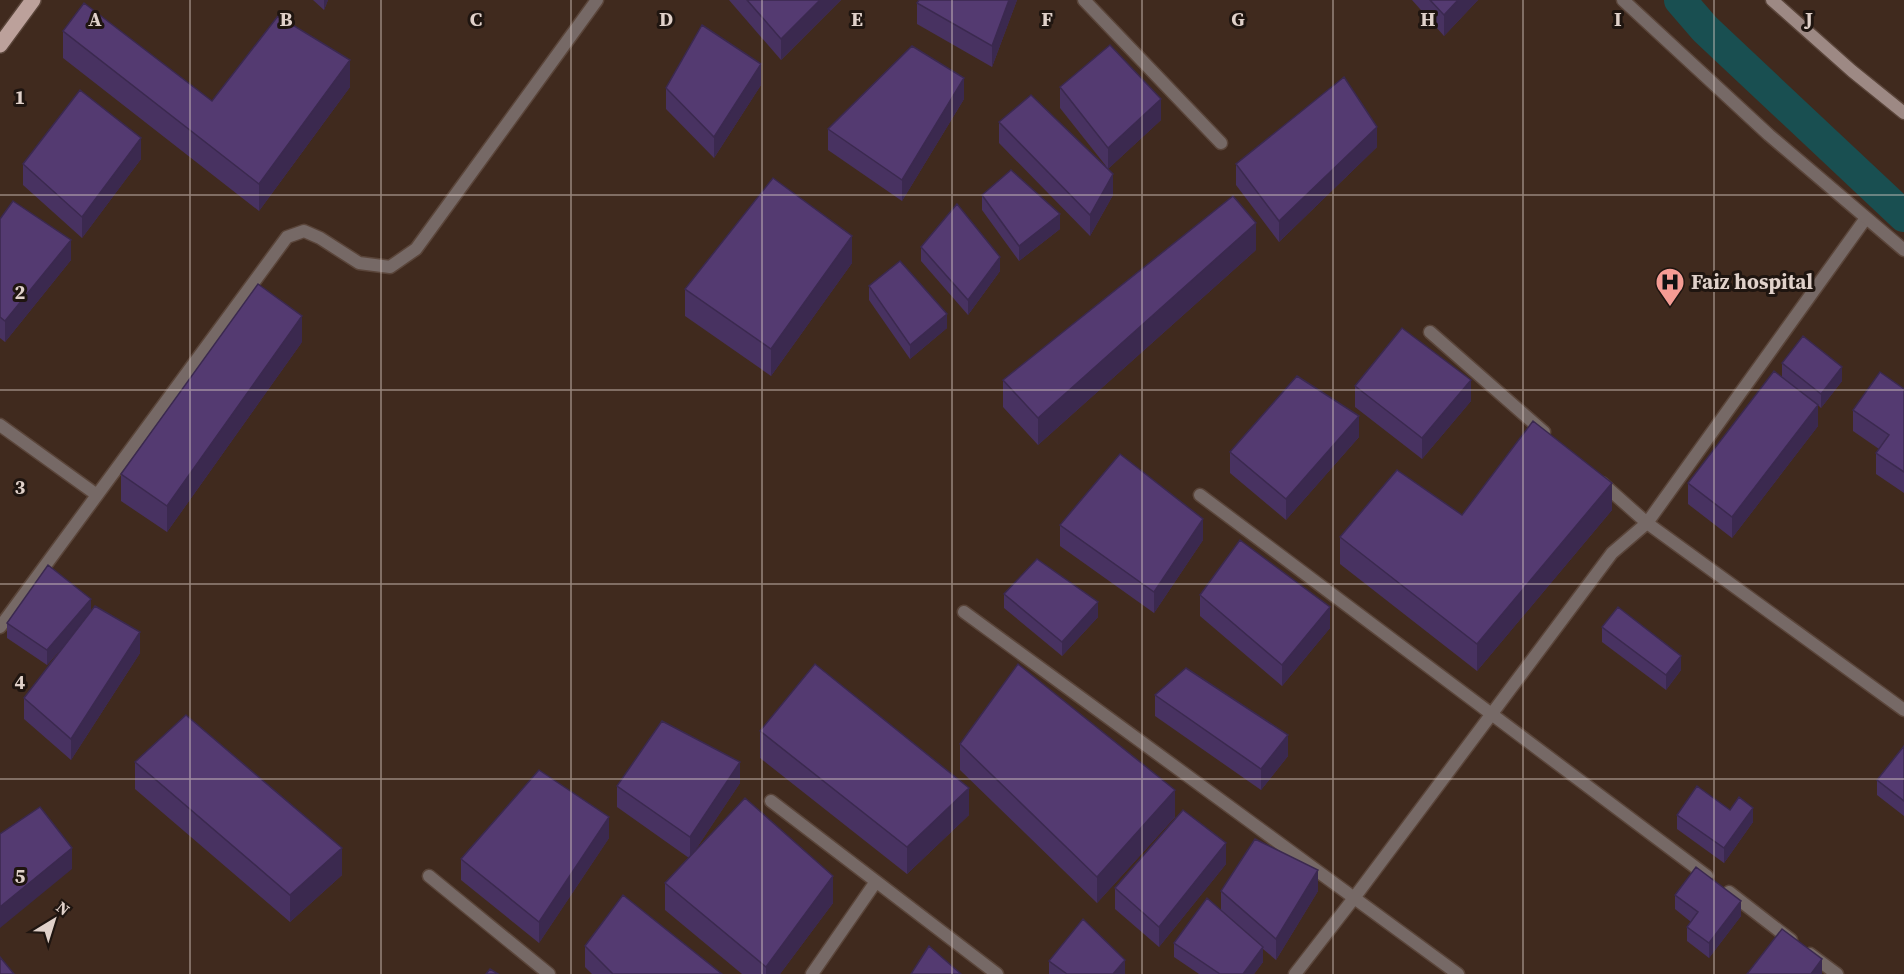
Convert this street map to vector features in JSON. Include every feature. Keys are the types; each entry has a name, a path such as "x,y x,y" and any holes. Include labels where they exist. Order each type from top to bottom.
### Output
{"main road":[{"path":"0,45 33,0"},
{"path":"1773,0 1852,72 1904,112"}],"street":[{"path":"0,627 287,237 303,231 320,238 359,263 390,267 416,249 597,0"},
{"path":"1084,0 1221,143"},
{"path":"1623,0 1769,135 1904,250"},
{"path":"1295,974 1612,553 1647,523 1866,218"},
{"path":"1430,332 1551,439"},
{"path":"0,425 97,495"},
{"path":"1595,477 1647,523 1904,710"},
{"path":"1200,495 1837,974"},
{"path":"964,612 1458,974"},
{"path":"771,801 875,883 997,974"},
{"path":"429,876 549,974"},
{"path":"812,974 875,883"}],"building":[{"path":"747,0 820,0 781,39"},
{"path":"919,0 1009,0 992,46 917,3"},
{"path":"1430,0 1458,0 1444,15"},
{"path":"84,3 212,101 278,16 350,60 259,184 63,31"},
{"path":"702,25 761,64 714,137 666,88"},
{"path":"1110,45 1161,99 1108,148 1060,87"},
{"path":"912,46 964,78 902,180 828,129"},
{"path":"1344,77 1377,127 1279,221 1236,164"},
{"path":"80,90 141,138 82,217 23,164"},
{"path":"1031,95 1113,174 1090,215 999,122"},
{"path":"1011,170 1060,214 1019,246 982,195"},
{"path":"773,178 852,236 771,349 685,289"},
{"path":"1233,196 1256,223 1038,418 1003,380"},
{"path":"13,201 71,240 5,321 0,317 0,219"},
{"path":"957,204 1000,257 968,300 921,247"},
{"path":"900,261 947,314 910,345 869,286"},
{"path":"258,284 302,316 167,506 121,474"},
{"path":"1402,328 1471,380 1422,438 1355,386"},
{"path":"1803,336 1842,367 1821,394 1782,363"},
{"path":"1774,371 1818,405 1732,517 1688,483"},
{"path":"1880,372 1904,389 1904,472 1876,453 1889,435 1853,410"},
{"path":"1297,376 1359,416 1286,499 1230,452"},
{"path":"1533,421 1612,483 1477,644 1340,537 1397,470 1462,515"},
{"path":"1120,454 1203,519 1154,592 1060,525"},
{"path":"1240,540 1330,607 1282,665 1200,595"},
{"path":"1037,559 1098,602 1062,642 1004,594"},
{"path":"48,565 91,599 47,650 7,623"},
{"path":"95,606 140,632 71,739 24,698"},
{"path":"1618,607 1681,656 1666,675 1602,627"},
{"path":"815,664 969,788 907,847 760,731"},
{"path":"1018,664 1175,790 1097,877 960,744"},
{"path":"1186,668 1288,735 1261,769 1155,695"},
{"path":"186,715 342,848 290,895 135,762"},
{"path":"662,721 740,762 690,837 617,786"},
{"path":"1904,746 1904,801 1877,780"},
{"path":"539,770 609,817 539,922 461,859"},
{"path":"1697,786 1730,810 1739,797 1753,808 1724,848 1677,815"},
{"path":"745,798 833,876 766,967 665,883"},
{"path":"40,807 72,848 0,907 0,834"},
{"path":"1183,810 1226,843 1159,927 1115,888"},
{"path":"1255,839 1318,870 1276,939 1221,891"},
{"path":"1696,867 1741,901 1709,943 1687,927 1698,912 1675,895"},
{"path":"623,895 722,974 613,974 585,946"},
{"path":"1207,898 1263,947 1243,974 1220,974 1174,943"},
{"path":"1083,919 1125,960 1113,974 1067,974 1049,961"},
{"path":"1782,929 1822,959 1811,974 1747,974"},
{"path":"929,946 961,974 911,974"},
{"path":"0,957 14,974 0,974"},
{"path":"490,969 498,974 486,974"}],"waterway":[{"path":"1680,0 1705,29 1904,216"}],"place":[{"name":"Faiz hospital","path":"1670,308"}]}
